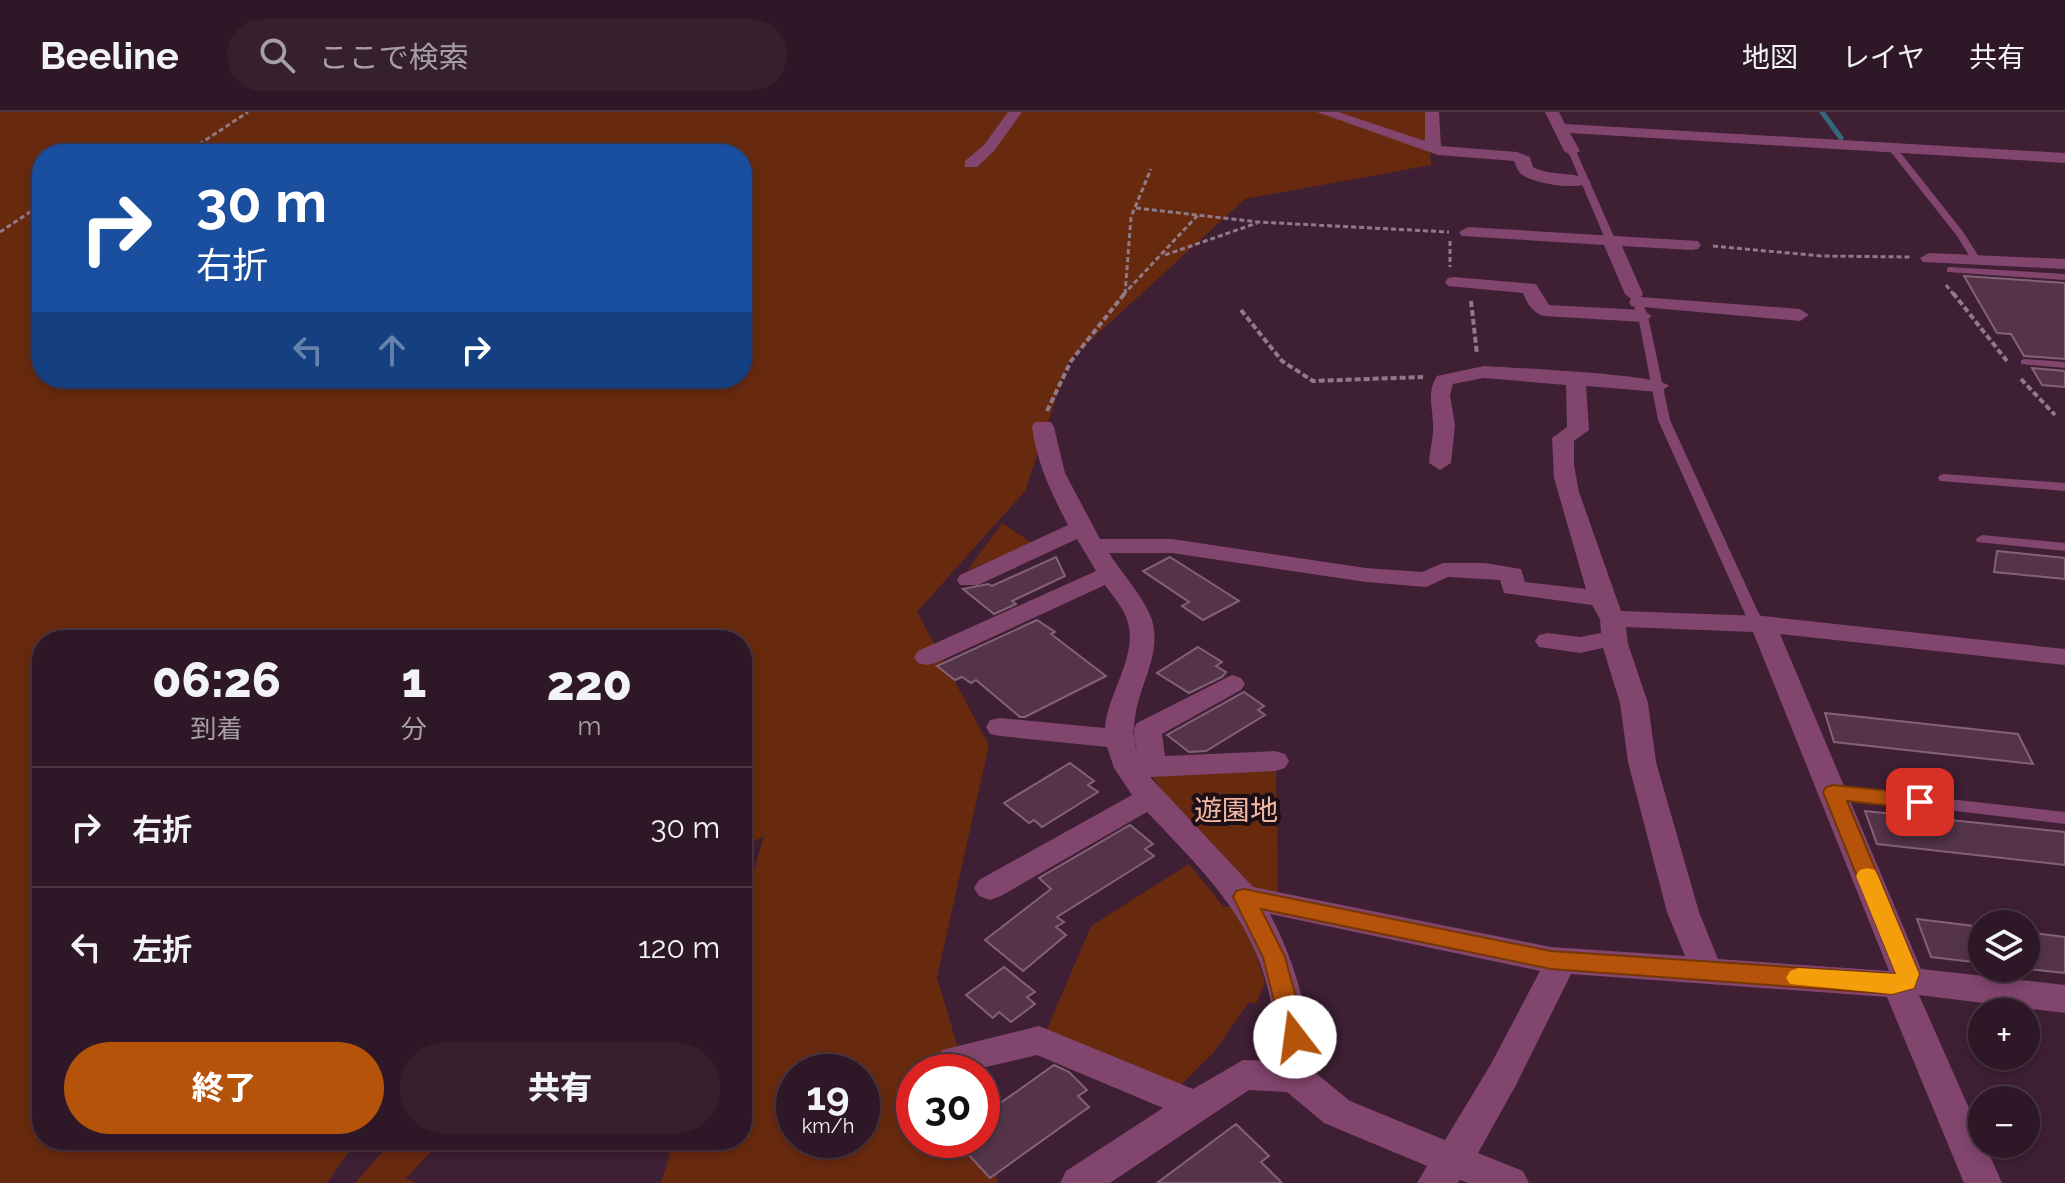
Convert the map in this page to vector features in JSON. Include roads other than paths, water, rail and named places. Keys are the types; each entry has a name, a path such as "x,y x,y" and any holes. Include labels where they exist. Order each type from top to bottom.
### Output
{"street":[{"path":"971,164 989,148 1015,112"},
{"path":"1324,112 1443,152 1517,157 1524,160 1525,169 1541,178 1583,182"},
{"path":"1340,112 1359,125"},
{"path":"1432,112 1433,148"},
{"path":"1552,112 1572,151"},
{"path":"1561,128 2065,158"},
{"path":"1468,232 1692,245"},
{"path":"1610,239 1638,304"},
{"path":"1929,258 2065,264"},
{"path":"1454,282 1530,288 1535,301 1544,310 1638,304 1751,315 1800,315"},
{"path":"1440,463 1444,425 1440,395 1444,380 1484,372 1576,380 1604,379 1659,386"},
{"path":"1576,380 1578,430 1563,438 1561,454 1571,503 1587,545 1634,703 1642,762 1683,912 1707,971"},
{"path":"1043,427 1047,457 1089,536 1139,617 1144,640 1120,704 1118,739 1144,778 1244,897 1274,957 1295,1037 1295,1077"},
{"path":"969,580 1089,536 1366,575 1426,580 1443,570 1485,570 1512,574 1513,588 1609,619 1763,624 2065,657"},
{"path":"927,657 1111,573"},
{"path":"1548,641 1580,645 1609,619"},
{"path":"1763,624 1907,974 1906,982 1900,989 1983,1183"},
{"path":"1144,778 1147,730 1232,684"},
{"path":"1000,727 1118,739"},
{"path":"990,888 1144,778 1275,761"},
{"path":"1244,897 1562,960 1892,984 1906,982 2065,999"},
{"path":"1445,1171 1524,1037 1562,960"},
{"path":"980,1054 1039,1040 1195,1106"},
{"path":"1079,1183 1243,1075 1295,1077 1337,1112 1445,1171 1510,1183"}],"lane":[{"path":"1893,149 1961,235 1976,260"},
{"path":"1572,151 1610,239"},
{"path":"1950,270 2065,277"},
{"path":"1638,304 1659,386 1664,420 1753,616 1763,624"},
{"path":"2025,362 2065,365"},
{"path":"1944,478 2065,487"},
{"path":"1982,539 2065,547"},
{"path":"1833,792 2065,818"}],"waterway":[{"path":"1822,112 1841,138"}],"park label":[{"name":"遊園地","path":"1236,810"}]}
